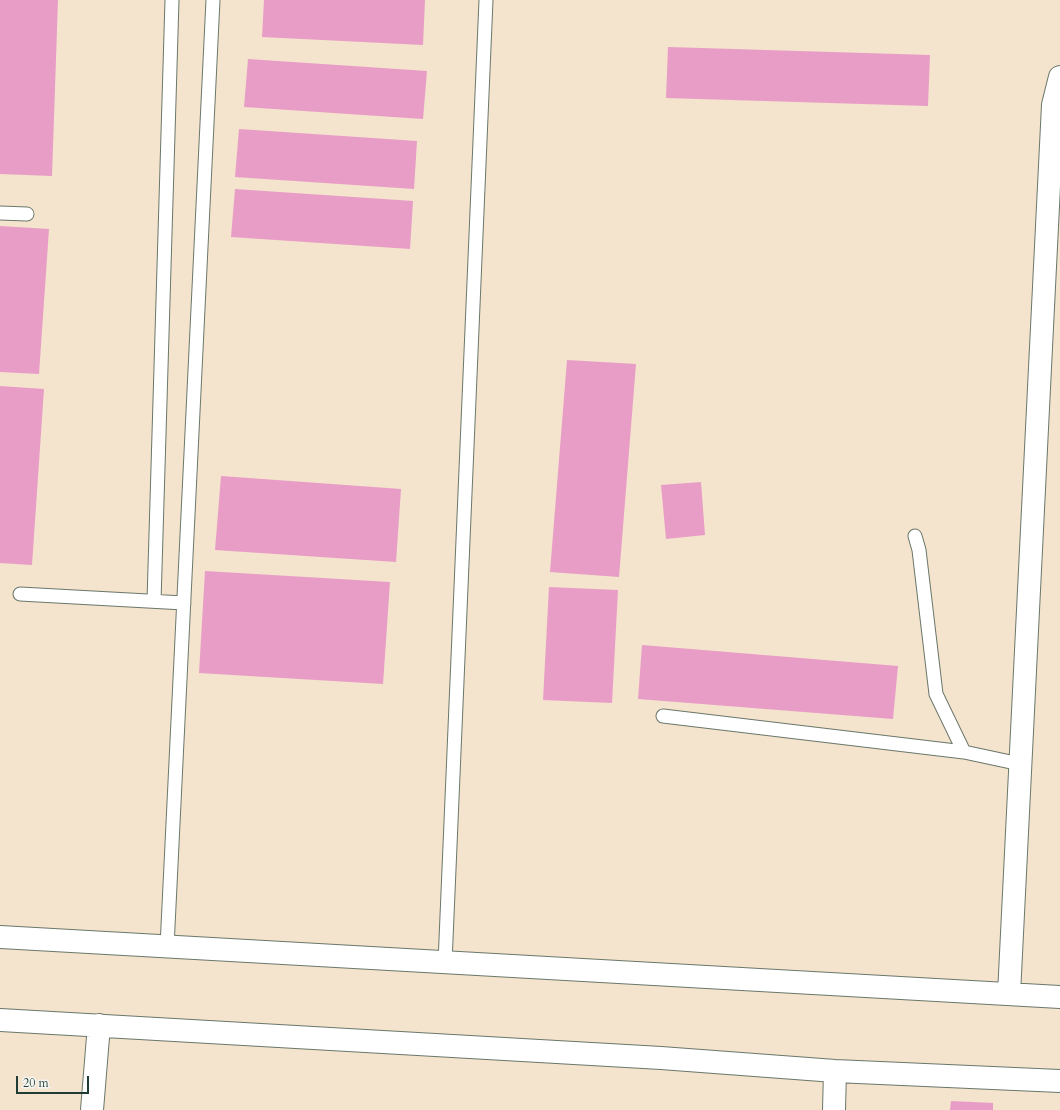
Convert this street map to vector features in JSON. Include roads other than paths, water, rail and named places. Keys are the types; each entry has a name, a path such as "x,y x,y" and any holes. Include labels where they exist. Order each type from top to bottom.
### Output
{"street":[{"path":"1009,994 1053,105 1060,77"},
{"path":"0,937 1060,997"},
{"path":"0,1020 653,1057 835,1071 1060,1081"},
{"path":"92,1110 100,1025"},
{"path":"834,1110 835,1071"}],"lane":[{"path":"154,601 172,0"},
{"path":"167,946 213,0"},
{"path":"445,963 486,0"},
{"path":"0,213 27,214"},
{"path":"915,536 919,550 936,694 964,752"},
{"path":"20,594 184,603"},
{"path":"664,716 964,752 1020,764"}]}
